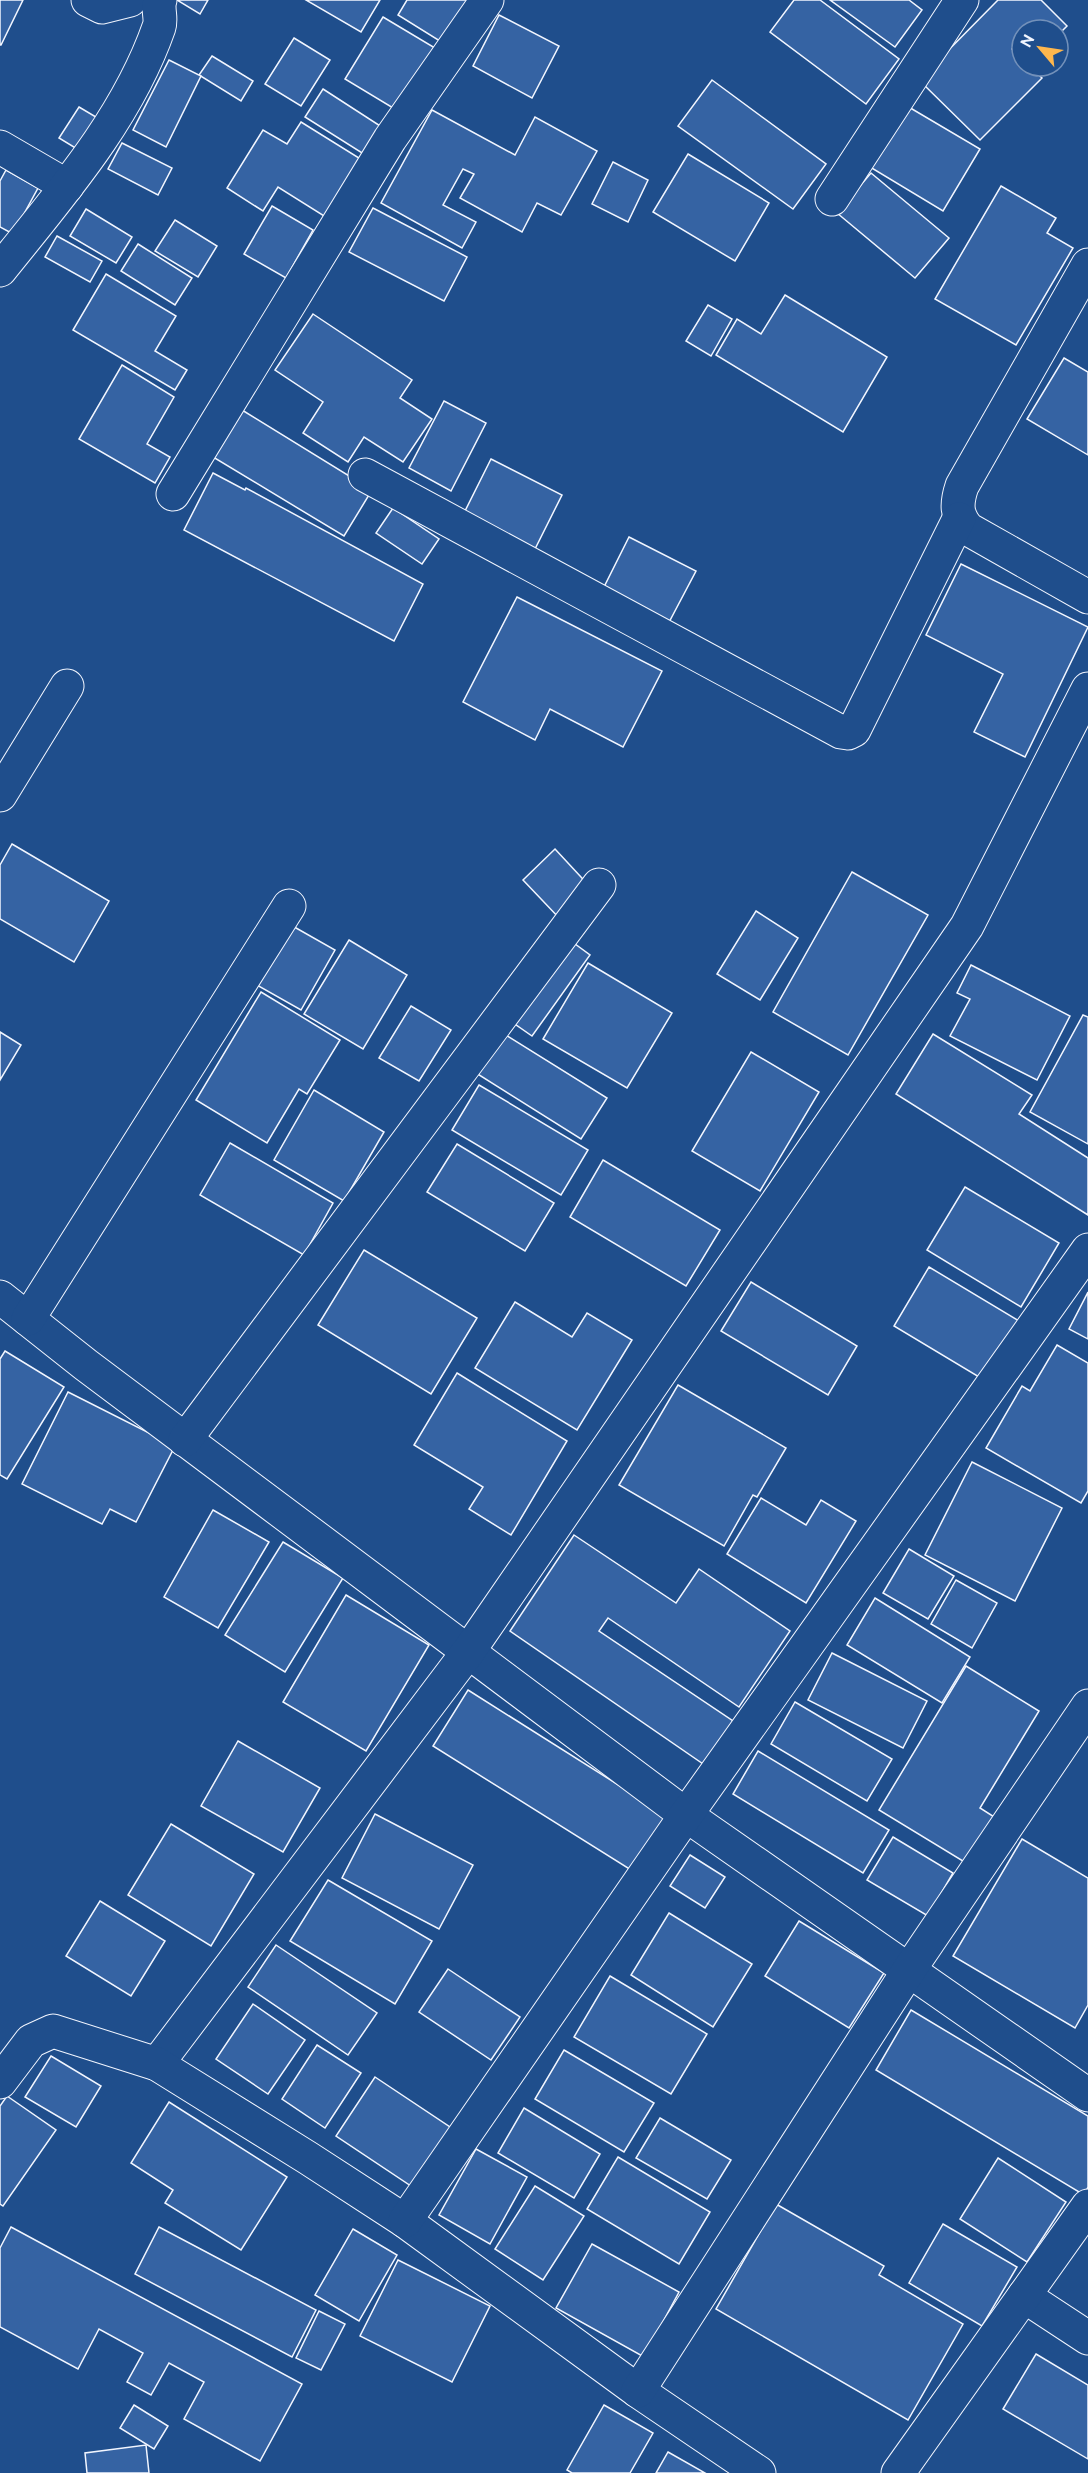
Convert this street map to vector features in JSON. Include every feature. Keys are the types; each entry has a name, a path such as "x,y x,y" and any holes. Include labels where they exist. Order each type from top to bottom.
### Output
{"street":[{"path":"0,270 67,186 124,105 160,24 148,2 102,7 88,0"},
{"path":"173,494 390,139 487,0"},
{"path":"832,199 962,0"},
{"path":"0,147 67,186"},
{"path":"365,475 841,732 848,733 854,729 959,519 958,498 962,486 1088,266"},
{"path":"959,519 968,529 1088,597"},
{"path":"0,795 67,686"},
{"path":"158,2064 468,1652 967,926 1088,689"},
{"path":"185,1440 599,885"},
{"path":"28,1319 289,906"},
{"path":"405,2221 686,1815 1088,1250"},
{"path":"0,1297 185,1440 686,1815 1088,2095"},
{"path":"638,2391 909,1970 1088,1706"},
{"path":"0,2082 31,2041 53,2031 158,2064 405,2221 638,2391 759,2473"},
{"path":"898,2473 1088,2206"},
{"path":"1024,2296 1088,2338"}],"building":[{"path":"0,0 23,0 1,45 0,45"},
{"path":"177,0 208,0 200,14"},
{"path":"306,0 380,0 361,32"},
{"path":"407,0 470,0 443,43 398,15"},
{"path":"794,0 820,0 899,59 866,104 770,32"},
{"path":"830,0 909,0 922,10 895,47"},
{"path":"998,0 1041,0 1059,18 1010,18 1010,78 1042,78 980,140 919,80"},
{"path":"499,15 559,46 532,98 473,66"},
{"path":"383,17 435,48 398,111 345,79"},
{"path":"294,38 330,60 301,106 265,84"},
{"path":"212,56 253,81 241,101 199,75"},
{"path":"169,60 201,76 166,147 133,130"},
{"path":"712,80 826,164 793,209 678,126"},
{"path":"323,89 388,131 370,158 305,117"},
{"path":"907,106 980,149 943,211 870,167"},
{"path":"79,107 101,120 82,152 59,138"},
{"path":"432,110 515,155 535,117 597,151 561,215 537,203 522,232 460,198 474,174 463,169 443,205 476,222 462,248 381,203"},
{"path":"301,122 367,163 332,221 278,187 263,211 227,188 263,130 287,144"},
{"path":"122,143 172,168 158,195 108,169"},
{"path":"688,154 769,203 735,261 653,212"},
{"path":"613,162 648,180 628,222 592,204"},
{"path":"6,170 38,188 13,234 0,227 0,181"},
{"path":"871,173 949,238 915,278 837,213"},
{"path":"1001,186 1056,218 1047,233 1073,248 1016,345 935,299"},
{"path":"272,206 313,230 286,278 244,254"},
{"path":"373,208 467,257 444,301 349,252"},
{"path":"86,209 132,237 116,263 70,236"},
{"path":"175,220 217,246 198,277 155,251"},
{"path":"57,236 102,261 90,282 45,257"},
{"path":"138,244 192,278 175,305 121,271"},
{"path":"106,274 176,316 155,351 187,370 175,390 73,330"},
{"path":"785,295 887,357 843,432 716,355 737,319 761,334"},
{"path":"708,305 732,319 711,356 686,341"},
{"path":"313,314 412,380 400,398 432,419 403,462 364,437 348,462 303,433 323,402 275,370"},
{"path":"1064,358 1088,372 1088,455 1027,419"},
{"path":"122,365 174,397 147,444 170,457 155,483 79,439"},
{"path":"444,401 486,423 451,491 409,468"},
{"path":"242,410 372,490 344,536 213,457"},
{"path":"491,459 562,495 534,551 463,515"},
{"path":"213,473 245,490 246,488 423,584 394,641 184,530"},
{"path":"393,508 439,539 422,564 376,533"},
{"path":"629,537 696,571 667,626 601,593"},
{"path":"961,564 1088,627 1025,757 974,732 1003,674 926,635"},
{"path":"517,597 662,671 623,747 550,709 535,740 463,702"},
{"path":"12,844 109,901 74,962 0,919 0,865"},
{"path":"555,849 593,890 561,920 523,880"},
{"path":"852,872 928,915 848,1055 773,1012"},
{"path":"756,911 798,938 760,1000 717,974"},
{"path":"282,920 335,950 301,1010 248,980"},
{"path":"349,940 407,975 363,1049 304,1014"},
{"path":"571,941 590,955 532,1036 512,1022"},
{"path":"588,963 672,1013 627,1088 543,1039"},
{"path":"971,965 1070,1016 1037,1080 950,1036 970,999 957,993"},
{"path":"261,992 340,1040 307,1094 299,1089 267,1143 196,1100"},
{"path":"411,1006 451,1030 419,1081 379,1058"},
{"path":"1083,1015 1088,1017 1088,1144 1030,1112"},
{"path":"0,1032 21,1045 0,1080"},
{"path":"501,1032 607,1098 581,1139 476,1073"},
{"path":"933,1034 1032,1095 1019,1114 1088,1158 1088,1215 896,1094"},
{"path":"751,1052 819,1092 760,1191 692,1151"},
{"path":"479,1085 588,1150 561,1195 452,1130"},
{"path":"314,1090 384,1132 344,1201 274,1160"},
{"path":"230,1143 333,1203 304,1255 200,1195"},
{"path":"457,1144 554,1203 525,1251 427,1192"},
{"path":"603,1160 720,1230 686,1286 570,1217"},
{"path":"965,1187 1059,1243 1021,1307 927,1250"},
{"path":"364,1250 477,1318 431,1394 318,1325"},
{"path":"929,1267 1019,1321 984,1380 894,1326"},
{"path":"751,1282 857,1346 828,1395 721,1331"},
{"path":"1088,1292 1088,1339 1069,1329"},
{"path":"515,1302 572,1337 587,1313 632,1340 577,1430 475,1368"},
{"path":"1057,1345 1088,1363 1088,1491 1081,1503 986,1448 1022,1386 1030,1391"},
{"path":"5,1351 64,1387 7,1479 0,1475 0,1359"},
{"path":"457,1373 567,1441 511,1535 469,1509 483,1487 414,1445"},
{"path":"678,1385 786,1448 757,1497 753,1495 724,1546 619,1485"},
{"path":"68,1392 175,1446 136,1522 110,1509 102,1524 22,1484"},
{"path":"972,1462 1062,1508 1015,1601 925,1555"},
{"path":"761,1498 806,1525 821,1500 856,1521 806,1603 727,1554"},
{"path":"213,1510 269,1542 218,1628 164,1597"},
{"path":"574,1535 676,1603 699,1569 790,1631 739,1707 608,1618 599,1631 739,1725 709,1768 510,1631"},
{"path":"283,1542 343,1578 285,1672 225,1635"},
{"path":"909,1549 954,1576 928,1619 883,1593"},
{"path":"956,1580 997,1603 972,1648 931,1624"},
{"path":"346,1595 429,1645 366,1751 283,1702"},
{"path":"875,1598 970,1657 942,1703 847,1645"},
{"path":"832,1653 927,1701 903,1748 808,1700"},
{"path":"966,1666 1039,1711 980,1808 999,1820 971,1866 879,1810"},
{"path":"468,1690 666,1815 631,1870 433,1746"},
{"path":"795,1702 892,1759 867,1801 771,1744"},
{"path":"238,1741 320,1788 283,1852 201,1806"},
{"path":"758,1751 889,1830 863,1873 733,1794"},
{"path":"375,1814 473,1865 439,1929 342,1878"},
{"path":"171,1824 254,1874 211,1946 128,1895"},
{"path":"893,1837 953,1873 928,1916 867,1880"},
{"path":"1022,1839 1088,1878 1088,2005 1075,2028 953,1956"},
{"path":"690,1855 725,1877 705,1908 670,1886"},
{"path":"328,1880 432,1941 395,2004 290,1941"},
{"path":"100,1901 165,1941 131,1996 66,1956"},
{"path":"669,1913 752,1964 713,2027 631,1975"},
{"path":"799,1921 884,1973 849,2028 765,1976"},
{"path":"276,1945 377,2013 348,2055 248,1987"},
{"path":"448,1969 520,2017 491,2060 419,2012"},
{"path":"610,1976 707,2034 671,2094 574,2037"},
{"path":"253,2004 305,2040 268,2094 216,2059"},
{"path":"911,2010 1088,2116 1088,2187 1084,2195 876,2070"},
{"path":"317,2045 361,2073 325,2128 282,2099"},
{"path":"564,2050 654,2103 624,2152 535,2099"},
{"path":"51,2056 101,2086 76,2127 25,2097"},
{"path":"375,2077 453,2129 414,2188 336,2136"},
{"path":"7,2096 56,2130 3,2206 0,2204 0,2106"},
{"path":"169,2102 287,2177 241,2250 165,2203 173,2190 131,2163"},
{"path":"524,2108 600,2154 574,2198 498,2153"},
{"path":"660,2118 731,2160 707,2199 636,2158"},
{"path":"476,2149 527,2177 490,2244 439,2215"},
{"path":"618,2157 710,2212 679,2264 587,2209"},
{"path":"998,2158 1066,2202 1027,2262 960,2219"},
{"path":"535,2186 584,2216 543,2280 495,2249"},
{"path":"776,2204 884,2266 879,2275 963,2324 908,2420 716,2309"},
{"path":"943,2224 1017,2267 982,2326 909,2283"},
{"path":"11,2227 302,2384 260,2461 184,2419 204,2382 169,2363 151,2395 127,2382 143,2353 99,2329 78,2369 0,2327 0,2248"},
{"path":"159,2227 316,2310 292,2357 135,2274"},
{"path":"353,2229 397,2255 359,2321 315,2295"},
{"path":"592,2244 679,2292 644,2357 556,2308"},
{"path":"398,2260 490,2306 452,2382 360,2336"},
{"path":"319,2311 345,2324 321,2370 296,2358"},
{"path":"1036,2354 1088,2385 1088,2459 1003,2409"},
{"path":"134,2405 168,2426 154,2449 120,2428"},
{"path":"604,2405 653,2433 630,2473 572,2473 567,2470"},
{"path":"146,2445 149,2473 87,2473 85,2453"},
{"path":"668,2452 705,2473 656,2473"}]}
